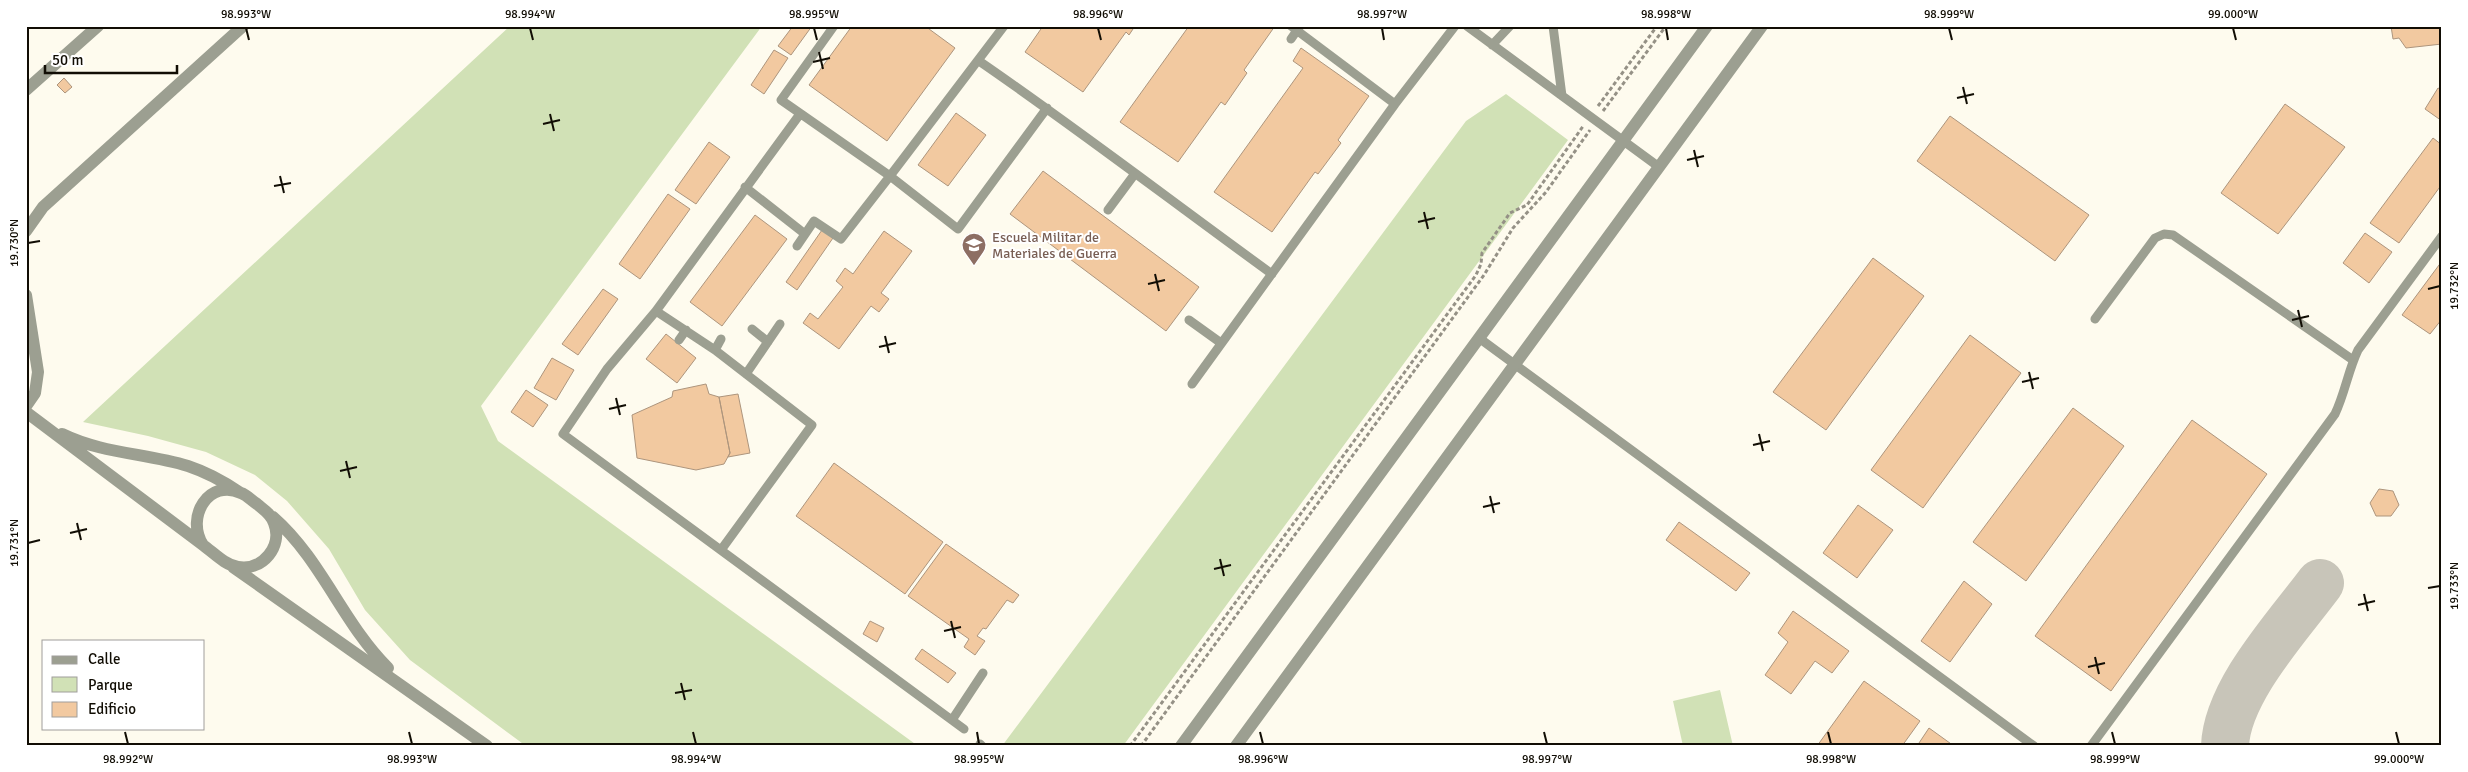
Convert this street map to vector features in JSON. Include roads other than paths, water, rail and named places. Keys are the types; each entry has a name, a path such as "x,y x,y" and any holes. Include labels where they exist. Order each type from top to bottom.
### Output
{"street":[{"path":"26,90 98,26"},
{"path":"26,231 43,207 242,26"},
{"path":"1181,746 1707,26"},
{"path":"1236,746 1762,26"},
{"path":"26,294 38,372 35,393 26,406"},
{"path":"26,412 229,564 487,746"},
{"path":"40,422 71,438 116,453 189,466 219,479 268,512 306,551 348,620 371,650 413,692"},
{"path":"203,545 196,530 196,521 201,505 215,494 224,491 241,493"},
{"path":"229,564 246,568 255,566 270,555 276,538 276,528 268,512"}],"lane":[{"path":"834,26 781,100 890,176 958,229 1047,108"},
{"path":"797,246 814,221 841,239 1004,26"},
{"path":"1192,384 1394,104 1455,26"},
{"path":"1467,26 1659,167"},
{"path":"1492,45 1510,26"},
{"path":"1553,26 1562,96"},
{"path":"1291,39 1296,28 1394,104"},
{"path":"979,61 1047,108 1134,175 1272,274"},
{"path":"800,114 745,186 656,310 607,369 563,434 964,729"},
{"path":"1108,210 1134,175"},
{"path":"745,186 805,234"},
{"path":"2095,319 2155,238 2164,234 2173,235 2353,360"},
{"path":"2091,746 2336,414 2358,350 2442,236"},
{"path":"656,310 715,350 812,425 721,550"},
{"path":"1189,320 1221,343"},
{"path":"746,374 780,324"},
{"path":"752,329 768,342"},
{"path":"679,340 686,330"},
{"path":"1479,338 2034,746"},
{"path":"715,350 722,339"},
{"path":"952,720 983,673"}],"place":[{"name":"Escuela Militar de Materiales de Guerra","path":"974,266"}]}
